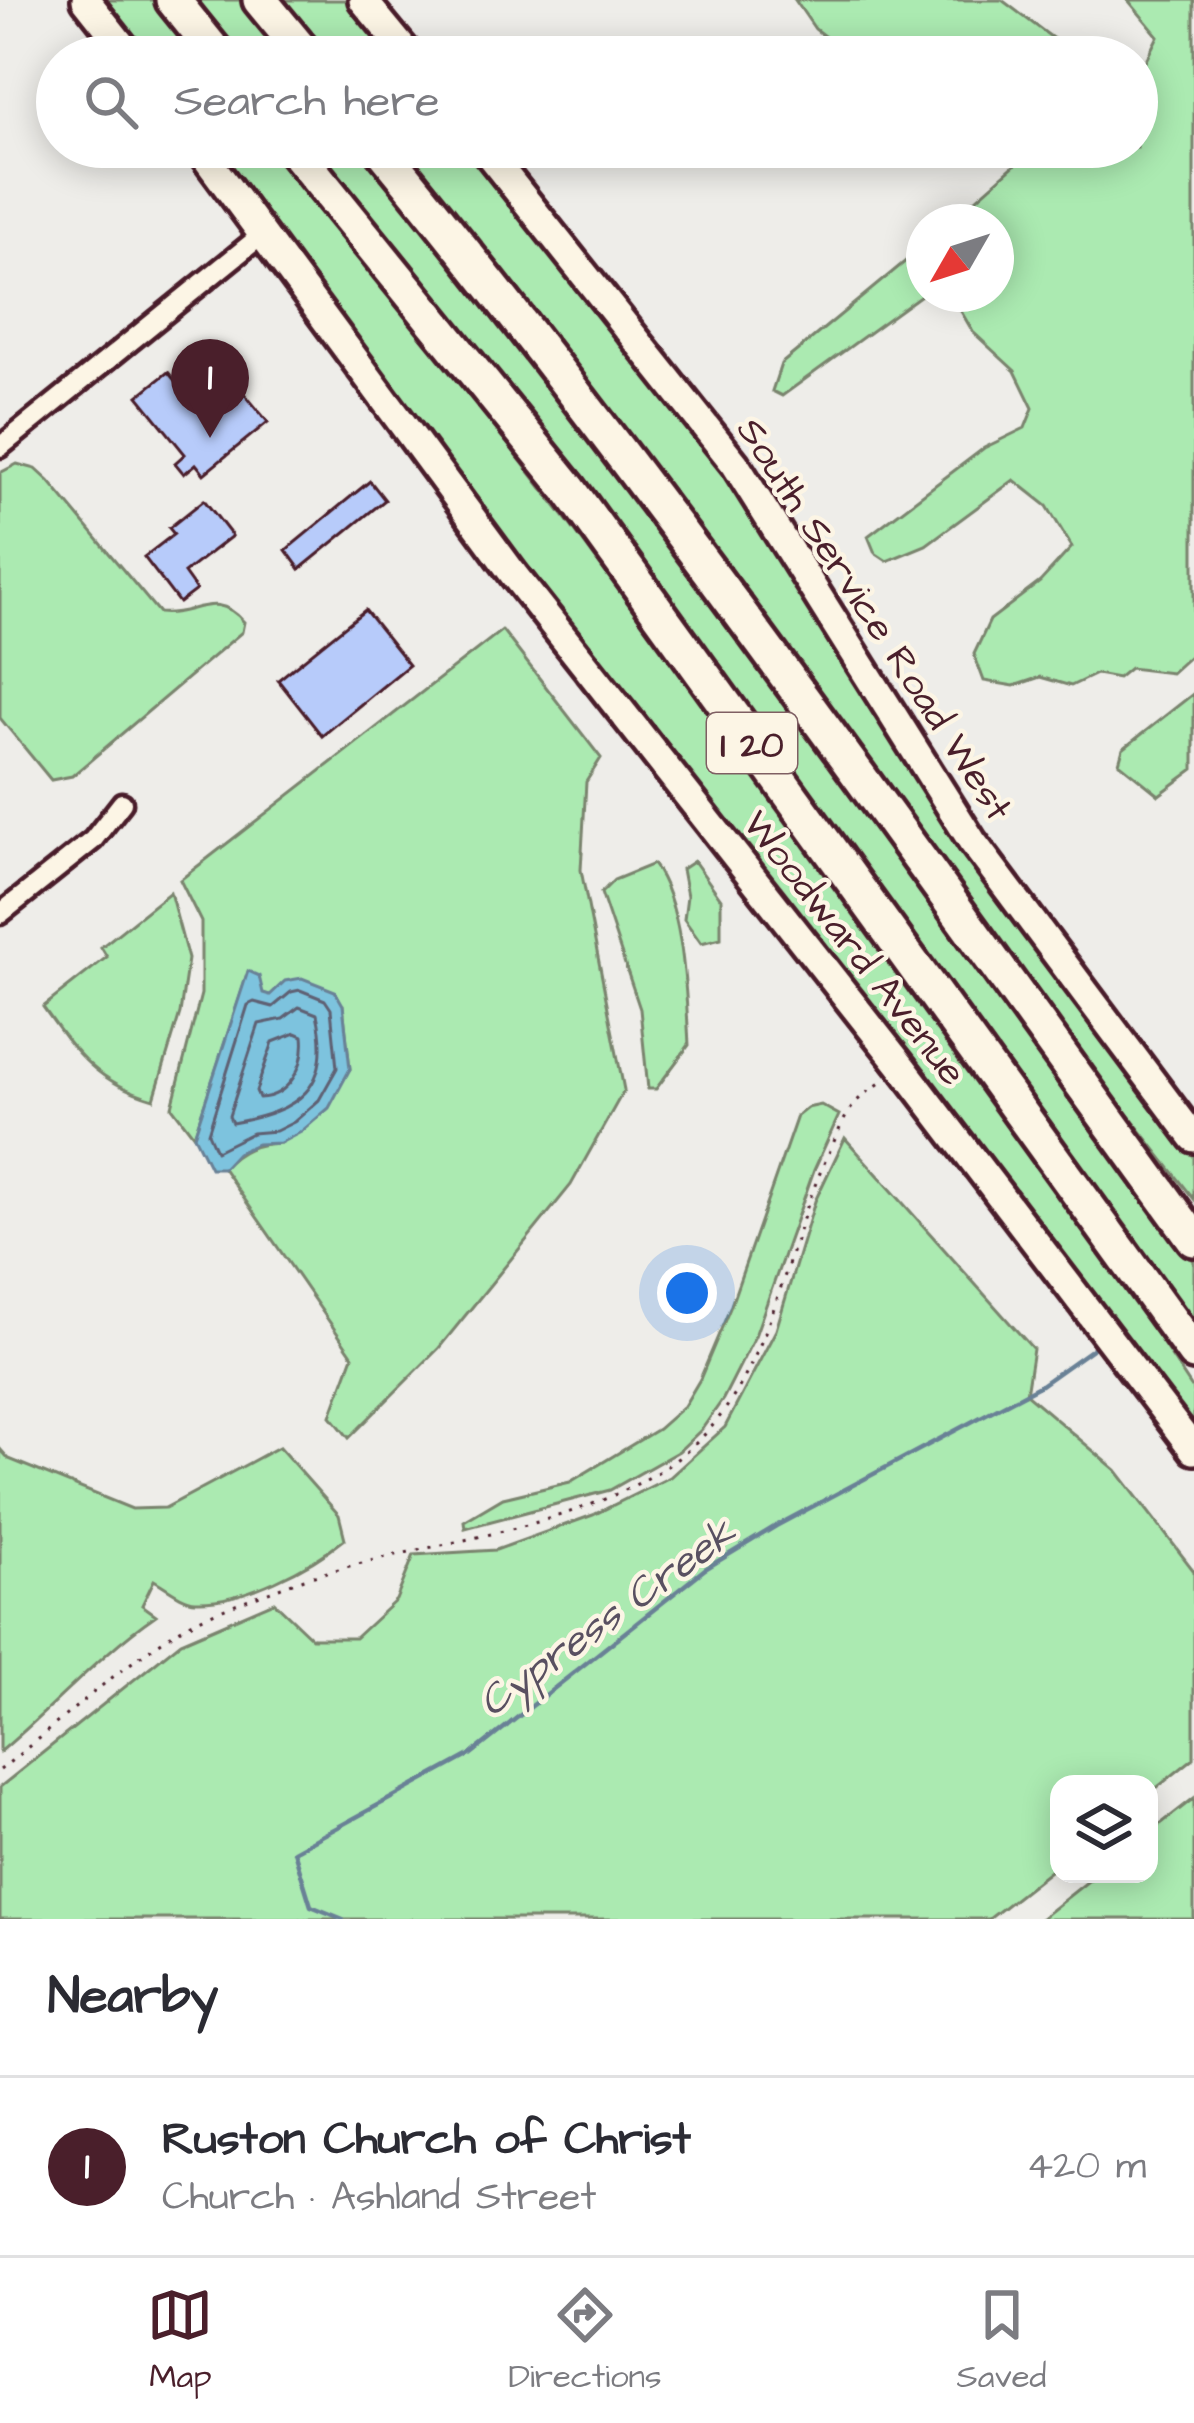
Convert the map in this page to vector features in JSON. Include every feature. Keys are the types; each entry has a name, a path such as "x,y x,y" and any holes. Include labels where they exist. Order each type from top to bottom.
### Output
{"highway":[{"path":"173,0 202,36"},
{"path":"260,0 290,36"},
{"name":"I 20","path":"309,168 569,490 1194,1353"},
{"name":"I 20","path":"397,168 508,303 620,452 1194,1239"}],"main road":[{"path":"86,0 114,36"},
{"path":"363,0 393,36"},
{"name":"Woodward Avenue","path":"214,168 514,575 902,1067 1194,1450"},
{"name":"South Service Road West","path":"500,168 735,464 972,841 1194,1138"}],"street":[{"path":"0,447 263,234"},
{"path":"0,914 93,840 122,803"}],"path":[{"path":"0,1770 174,1632 283,1586 532,1522 613,1496 654,1477 688,1452 725,1408 769,1326 817,1178 846,1116 859,1099 902,1067"}],"green space":[{"path":"100,0 160,0 189,36 128,36"},
{"path":"193,0 246,0 274,36 223,36"},
{"path":"277,0 353,0 382,36 306,36"},
{"path":"795,0 1002,0 1050,36 824,36"},
{"path":"1128,0 1194,0 1194,652 1171,673 1130,668 1118,678 1096,674 1071,686 1040,677 1014,686 984,681 974,654 990,620 1040,582 1072,547 1047,506 1014,480 926,545 887,561 875,553 868,536 984,448 1025,428 1033,408 1015,371 973,332 961,312 1014,312 1014,204 970,204 1011,168 1158,168 1158,36"},
{"path":"226,168 294,168 572,527 1071,1204 1194,1391 1194,1435 471,500"},
{"path":"328,168 377,168 637,502 1194,1261 1194,1327"},
{"path":"411,168 491,168 716,453 981,862 1194,1151 1194,1199 1000,951"},
{"path":"906,261 906,306 782,396 772,391 781,364"},
{"path":"17,464 36,469 49,481 159,613 214,605 244,622 242,632 72,776 51,780 0,718 0,473"},
{"path":"502,630 601,758 586,782 581,870 624,1090 571,1185 439,1348 349,1438 331,1416 353,1356 223,1168 248,1149 280,1143 350,1069 343,1005 270,996 248,972 194,1136 172,1107 201,994 201,922 180,880"},
{"path":"1194,693 1194,769 1159,795 1119,763 1123,749"},
{"path":"694,861 721,899 721,938 701,943 684,919 687,896 682,869"},
{"path":"653,864 677,926 689,1045 656,1089 648,1089 640,1009 601,893 614,880"},
{"path":"170,892 188,959 180,1013 154,1099 118,1084 90,1065 43,1007 107,957 101,947"},
{"path":"821,1105 839,1115 814,1170 755,1336 702,1429 679,1451 610,1490 465,1528 464,1521 503,1498 570,1482 658,1429 684,1406 730,1308 797,1116"},
{"path":"845,1138 1033,1349 1026,1394 1116,1470 1194,1571 1194,1758 1158,1787 1158,1775 1050,1775 1050,1871 989,1919 0,1919 0,1787 181,1642 274,1602 312,1638 355,1638 396,1600 414,1555 496,1550 593,1515 670,1477 725,1427 776,1330 815,1201"},
{"path":"279,1447 339,1515 345,1539 295,1571 234,1596 191,1600 154,1580 142,1605 156,1615 0,1752 0,1449 9,1459 132,1509 165,1508"},
{"path":"1194,1798 1194,1919 1040,1919 1086,1883 1158,1883 1158,1826"}],"water":[{"path":"248,971 259,976 263,993 270,995 285,981 302,978 335,991 343,1005 350,1069 329,1108 301,1132 280,1143 257,1144 237,1153 223,1168 210,1168 194,1136"}],"building":[{"path":"168,372 207,420 242,391 268,422 204,474 196,464 184,474 175,463 185,454 138,396"},
{"path":"370,481 385,500 300,569 286,550"},
{"path":"204,500 232,536 184,573 196,590 179,603 144,557 174,534 169,528"},
{"path":"365,610 409,665 322,736 278,680"}],"waterway":[{"name":"Cypress Creek","path":"343,1919 311,1906 294,1851 470,1755 705,1569 776,1526 1041,1385 1096,1346"}],"place":[{"name":"Ruston Church of Christ","path":"210,438"}]}
